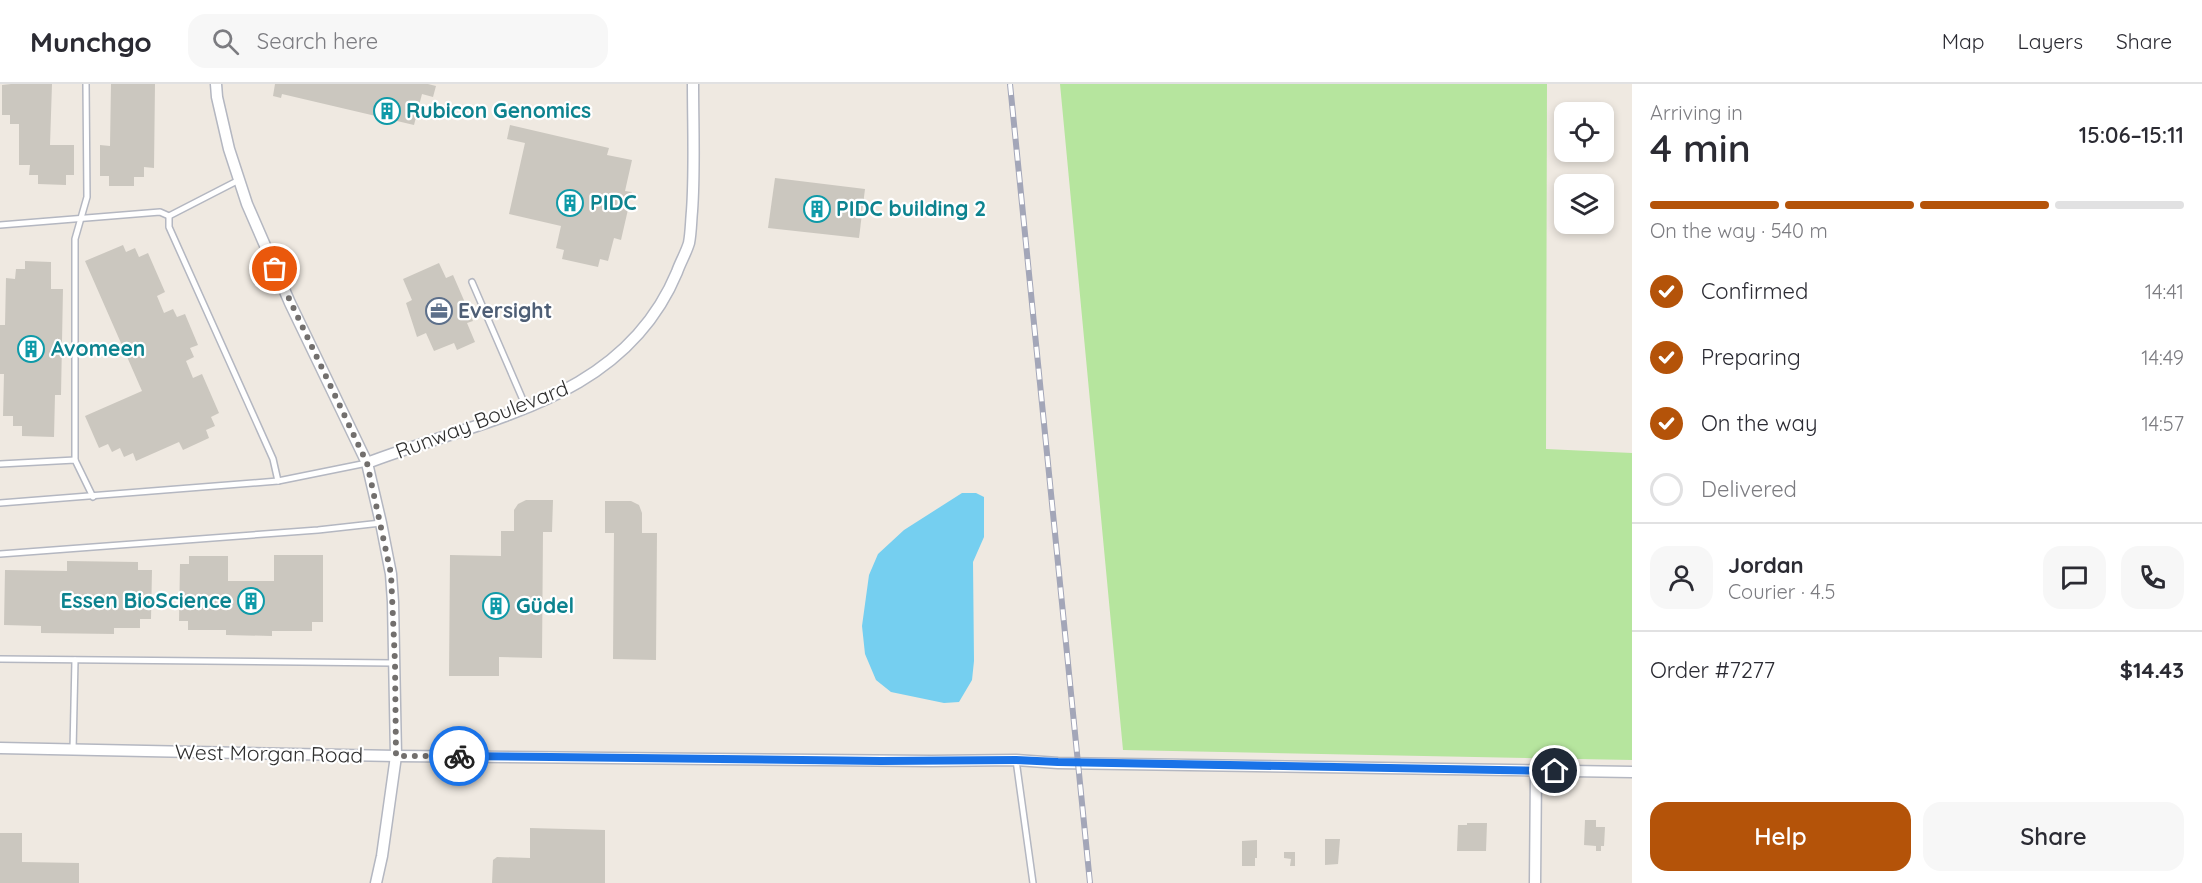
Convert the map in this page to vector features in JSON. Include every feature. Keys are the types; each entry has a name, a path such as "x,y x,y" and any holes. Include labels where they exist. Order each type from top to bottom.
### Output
{"street":[{"path":"216,84 226,137 247,204 287,297 367,463 381,523 391,574 396,756 376,883"},
{"name":"Runway Boulevard","path":"367,463 563,393 600,370 642,333 669,291 689,242 693,198 693,84"},
{"name":"West Morgan Road","path":"0,748 396,756 1016,760 1632,772"},
{"path":"1535,883 1536,771"}],"lane":[{"path":"86,84 87,196 75,239 75,460 93,497"},
{"path":"169,216 239,180"},
{"path":"0,225 160,212 169,216"},
{"path":"169,216 169,227 273,459 278,481"},
{"path":"472,282 526,407"},
{"path":"0,464 75,460"},
{"path":"0,503 278,481 367,463"},
{"path":"0,554 318,530 381,523"},
{"path":"0,659 395,663"},
{"path":"73,750 75,660"},
{"path":"1016,760 1033,883"}],"green space":[{"path":"1060,84 1547,84 1546,449 1632,453 1632,760 1123,750"}],"water":[{"path":"962,493 976,493 984,497 984,537 973,562 974,661 972,680 959,702 944,703 891,692 876,680 865,654 862,626 869,575 878,554 904,530"}],"building":[{"path":"52,84 50,145 74,145 74,175 66,175 66,185 38,184 38,175 29,175 30,165 19,165 19,124 10,124 10,115 2,115 2,85"},
{"path":"111,84 155,84 154,168 144,167 144,177 134,177 134,186 109,186 109,176 100,176 100,145 110,146"},
{"name":"Rubicon Genomics","path":"275,84 428,84 436,86 433,97 422,94 414,125 282,94 281,98 273,96"},
{"name":"PIDC","path":"510,125 609,148 607,155 632,160 625,191 632,192 621,240 614,238 608,261 600,259 598,267 562,259 564,250 556,248 561,226 509,214 525,143 507,139"},
{"name":"PIDC building 2","path":"775,178 865,189 859,238 768,228"},
{"path":"123,245 126,252 135,248 139,257 148,253 165,292 157,296 164,313 173,309 177,317 185,314 198,345 190,348 194,357 186,361 193,378 202,374 219,413 211,417 215,426 206,430 209,438 183,450 179,442 136,461 133,453 124,457 120,448 112,452 108,444 99,448 85,416 142,391 85,261"},
{"name":"Avomeen","path":"25,261 51,262 51,289 63,289 61,395 55,395 54,437 22,436 22,426 13,426 13,416 3,416 4,374 0,374 0,325 5,325 6,278 15,279 16,269 25,269"},
{"name":"Eversight","path":"439,263 446,278 453,275 473,321 467,323 475,342 457,350 454,343 434,351 426,333 417,337 406,303 412,300 403,279"},
{"name":"Güdel","path":"526,500 553,500 552,532 543,532 542,658 499,657 499,676 449,676 450,555 501,556 501,531 514,531 514,510 518,504"},
{"path":"605,501 631,501 639,505 642,513 642,533 657,533 656,660 613,659 614,533 605,533"},
{"name":"Essen BioScience","path":"274,555 323,555 323,622 312,622 312,631 272,631 272,636 226,635 226,630 188,630 188,621 179,621 180,564 189,564 189,556 228,556 228,581 274,581"},
{"path":"67,561 138,562 138,570 152,570 151,619 140,619 140,628 114,628 114,634 41,633 41,626 4,625 5,570 67,571"},
{"path":"1585,820 1596,820 1596,827 1605,827 1604,846 1601,846 1601,851 1596,851 1596,846 1584,845"},
{"path":"1467,823 1487,823 1486,851 1457,851 1458,825 1467,825"},
{"path":"530,828 605,830 605,883 492,883 493,860 497,857 530,858"},
{"path":"0,833 22,833 22,862 79,863 79,883 0,883"},
{"path":"1325,839 1340,839 1338,864 1325,865"},
{"path":"1257,840 1255,866 1242,866 1242,841"},
{"path":"1284,852 1295,852 1295,866 1290,866 1291,859 1284,858"}],"railway":[{"path":"1010,84 1090,883"}],"way so far":[{"path":"275,269 367,463 391,574 396,756 459,756"}],"place":[{"name":"Rubicon Genomics","path":"387,111"},
{"name":"PIDC","path":"570,203"},
{"name":"PIDC building 2","path":"817,209"},
{"name":"Eversight","path":"439,311"},
{"name":"Avomeen","path":"31,349"},
{"name":"Essen BioScience","path":"251,601"},
{"name":"Güdel","path":"496,606"}],"route":[{"path":"459,756 881,761 1016,760 1555,771"}]}
